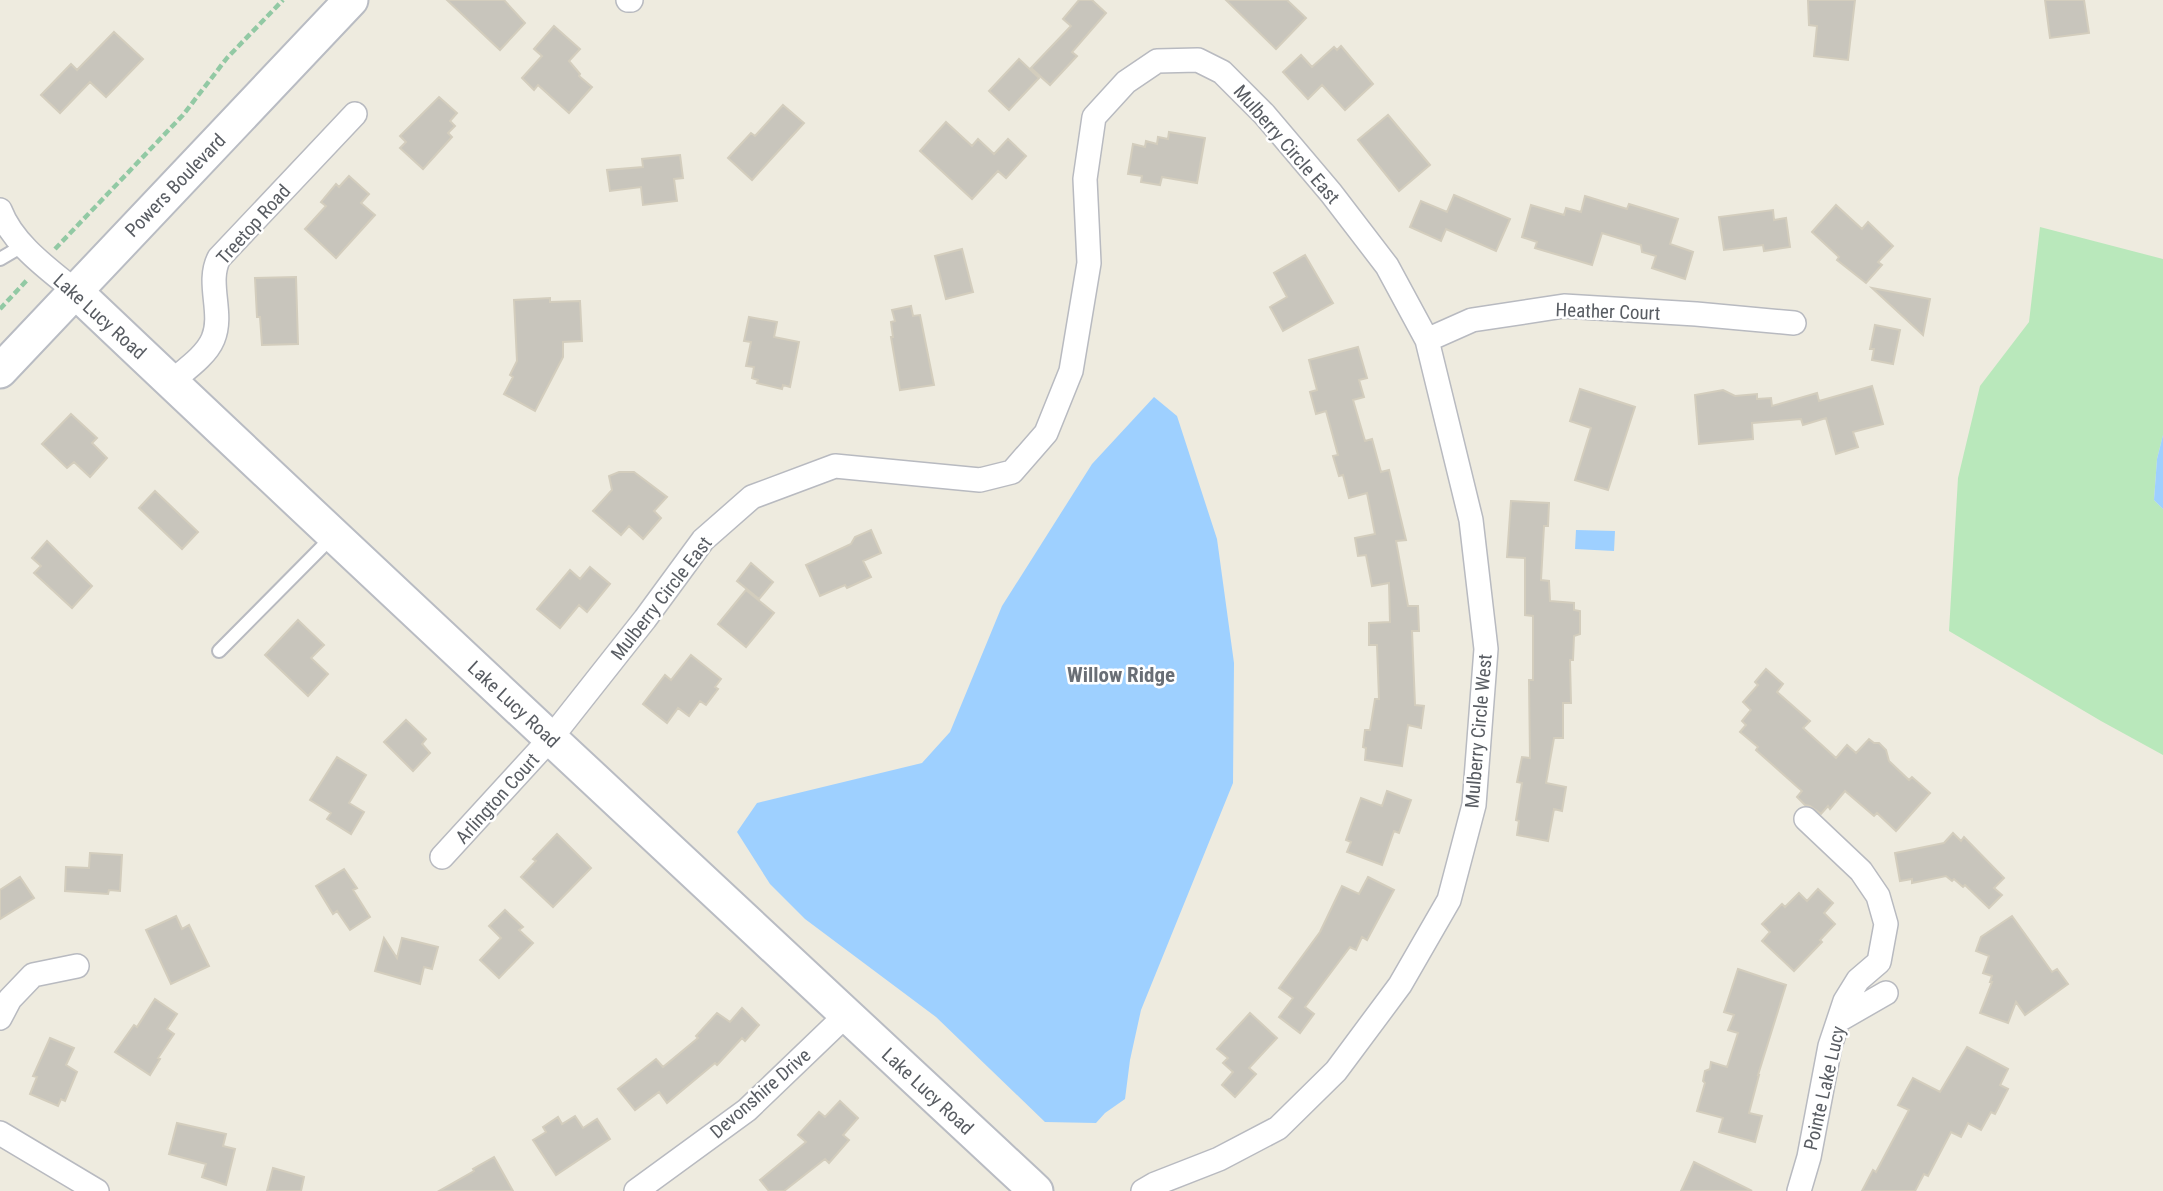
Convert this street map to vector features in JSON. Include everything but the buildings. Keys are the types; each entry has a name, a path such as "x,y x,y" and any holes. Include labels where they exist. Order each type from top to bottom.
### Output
{"street":[{"name":"Powers Boulevard","path":"0,371 351,0"},
{"name":"Mulberry Circle East","path":"551,738 704,540 752,497 835,466 980,480 1012,472 1046,433 1071,372 1089,263 1084,179 1094,117 1126,82 1157,61 1198,60 1222,72 1264,114 1331,193 1387,266 1427,340"},
{"name":"Treetop Road","path":"171,382 199,358 213,341 216,328 213,269 219,258 355,114"},
{"name":"Lake Lucy Road","path":"0,210 6,224 41,264 74,290 846,1016 1036,1191"},
{"name":"Heather Court","path":"1427,340 1472,320 1564,306 1794,323"},
{"name":"Mulberry Circle West","path":"1143,1191 1219,1159 1278,1128 1336,1071 1352,1050 1400,985 1449,900 1474,805 1486,649 1471,520 1427,340"},
{"name":"Arlington Court","path":"442,857 551,738"},
{"name":"Pointe Lake Lucy","path":"1799,1191 1809,1157 1830,1046 1845,1001 1858,980 1879,962 1886,924 1878,896 1861,871 1806,819"},
{"path":"0,1018 10,999 33,975 77,966"},
{"path":"1839,1020 1886,993"},
{"name":"Devonshire Drive","path":"636,1191 747,1110 846,1016"},
{"path":"0,1133 97,1191"}],"lane":[{"path":"0,259 24,245"},
{"path":"219,651 334,534"}],"path":[{"path":"0,309 183,114 227,58 283,0"}],"green space":[{"path":"2040,227 2163,259 2163,435 2157,459 2154,500 2163,509 2163,755 1949,631 1958,478 1980,386 2029,322"}],"water":[{"path":"1154,397 1177,416 1217,539 1234,663 1233,783 1141,1010 1125,1099 1096,1123 1045,1122 936,1017 805,919 770,884 737,832 757,803 922,763 950,732 1002,606 1092,464"},
{"path":"2163,435 2163,509 2154,500 2157,459"},
{"path":"1576,530 1615,531 1614,551 1575,549"}],"district":[{"name":"Willow Ridge","path":"1121,675"}]}
